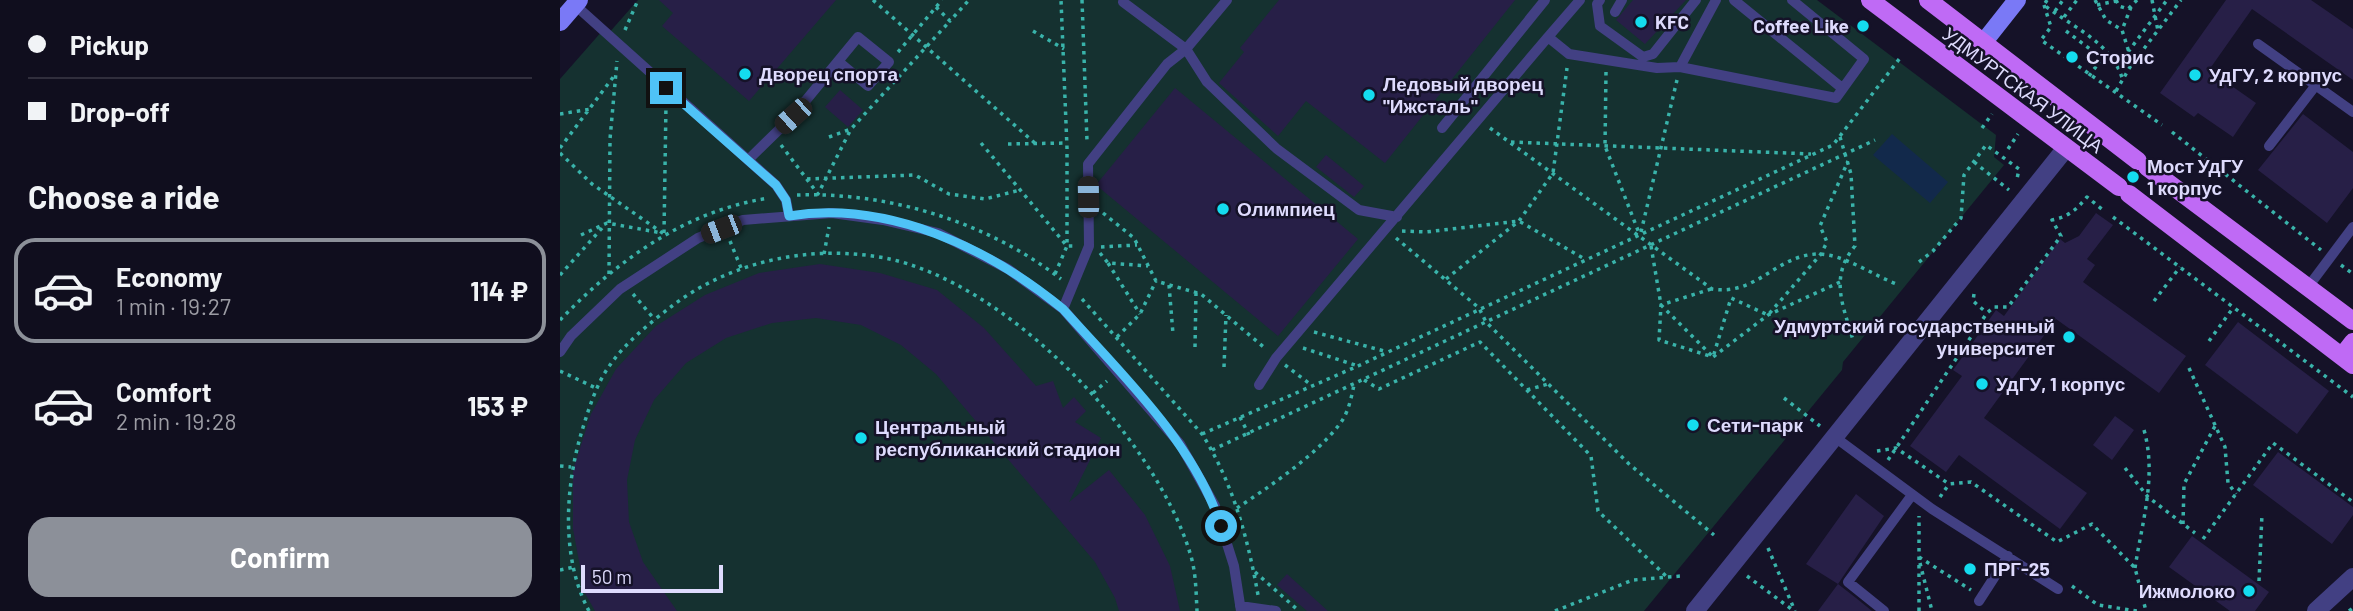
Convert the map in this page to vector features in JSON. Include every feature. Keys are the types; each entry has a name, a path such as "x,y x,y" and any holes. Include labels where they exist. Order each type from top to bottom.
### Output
{"main road":[{"name":"УДМУРТСКАЯ УЛИЦА","path":"1870,0 2124,191 2349,354"},
{"name":"УДМУРТСКАЯ УЛИЦА","path":"1928,0 2353,321"}],"street":[{"path":"1983,43 2017,0"},
{"path":"560,22 577,2"},
{"path":"1696,611 2066,148"},
{"path":"2316,611 2353,577"}],"lane":[{"path":"1063,309 1089,246 1088,164 1167,64 1186,49 1227,0"},
{"path":"1442,128 1545,0"},
{"path":"1259,385 1287,343 1397,218 1477,118 1580,0"},
{"path":"1600,0 1597,4 1600,26 1643,57 1653,54 1696,0"},
{"path":"1615,12 1622,0"},
{"path":"1679,67 1716,0"},
{"path":"1734,0 1842,88"},
{"path":"1548,37 1569,54 1657,68 1679,67 1823,97 1836,97 1864,59 1791,0"},
{"path":"577,2 620,46 776,185 784,196 789,216"},
{"path":"1123,2 1186,49 1207,82 1276,149 1359,210 1397,218"},
{"path":"749,159 793,116 858,37 889,62 868,86 839,62"},
{"path":"2258,44 2353,112"},
{"path":"2269,146 2316,85"},
{"path":"560,352 571,336 620,289 688,244 743,220 832,214 883,220 938,233 1008,269 1063,309 1180,444 1214,506 1234,566 1240,608 1276,611"},
{"path":"2308,287 2353,227"},
{"path":"1836,438 1916,498 2059,589"},
{"path":"1884,611 1848,582 1916,498"},
{"path":"1980,599 2008,556"}],"path":[{"path":"609,275 607,223 615,75 620,46 638,0"},
{"path":"873,0 1037,145"},
{"path":"900,49 942,0"},
{"path":"818,194 851,129 969,0"},
{"path":"1055,274 1067,246 1067,143 1061,0"},
{"path":"1082,0 1088,164"},
{"path":"2055,11 2063,0"},
{"path":"2064,18 2077,0"},
{"path":"2122,30 2113,27 2096,3 2116,0 2122,8 2131,8"},
{"path":"2151,0 2158,31"},
{"path":"2128,52 2167,0"},
{"path":"2116,91 2181,0"},
{"path":"2133,65 2122,30 2131,8 2137,1"},
{"path":"2046,2 2119,64 2123,81"},
{"path":"2046,2 2051,27 2041,40 2162,125"},
{"path":"936,7 950,21"},
{"path":"2066,31 2094,52"},
{"path":"1033,32 1064,49"},
{"path":"2089,76 2106,53"},
{"path":"1445,280 1519,220 1553,173 1569,54"},
{"path":"1202,434 1358,366 1584,258 1833,145 1900,58"},
{"path":"1606,60 1605,146 1640,234"},
{"path":"1640,234 1679,67"},
{"path":"615,75 560,151 608,196 664,234"},
{"path":"664,234 666,88"},
{"path":"560,114 590,109"},
{"path":"1982,128 1992,114"},
{"path":"1477,118 1640,234 1712,289"},
{"path":"829,137 851,129"},
{"path":"2008,149 2019,135 2013,130"},
{"path":"2172,132 2353,274"},
{"path":"773,135 818,194"},
{"path":"1840,136 1848,161 1855,246 1842,261 1841,299 1853,341"},
{"path":"1212,450 1875,140"},
{"path":"1511,142 1813,155"},
{"path":"981,143 1067,246"},
{"path":"1008,144 1067,143"},
{"path":"1919,262 1933,251 1961,218 1964,175 1986,145 2019,169 2018,177 2009,190"},
{"path":"1769,315 1821,254 1827,242 1820,226 1848,161"},
{"path":"1974,162 2014,194"},
{"path":"807,179 915,175 949,194 985,199 1020,190"},
{"path":"560,320 609,275 664,234 735,204 818,194 856,197 933,214 1007,244 1072,288 1202,434 1212,450 1237,508 1254,571 1260,608"},
{"path":"1880,471 1987,313 1994,307 2008,307 2061,236 2052,220 2072,213 2087,197 2103,210"},
{"path":"1088,201 1134,238 1156,281 1196,292 1311,385"},
{"path":"2112,216 2353,397"},
{"path":"1386,230 1426,232 1519,220 1584,258"},
{"path":"581,235 607,223 664,234"},
{"path":"560,275 607,223"},
{"path":"824,254 829,227"},
{"path":"1386,230 1479,308 1486,322 1629,464 1714,535"},
{"path":"729,239 741,268"},
{"path":"1651,244 1661,305 1659,340 1713,357"},
{"path":"1137,245 1095,247 1140,314"},
{"path":"589,611 580,594 569,534 571,467 598,389 610,364 655,320 698,287 755,262 824,254 885,258 943,280 998,310 1084,385 1137,450 1178,522 1191,554 1197,611"},
{"path":"1661,305 1712,289 1736,291 1784,264 1821,254 1899,285"},
{"path":"1108,263 1149,267"},
{"path":"2154,301 2180,267"},
{"path":"1962,278 1975,288 1973,301 1987,313"},
{"path":"1117,337 1140,314 1156,281"},
{"path":"1713,357 1769,315 1840,282"},
{"path":"1169,285 1173,334"},
{"path":"1727,291 1731,298 1769,315"},
{"path":"1195,347 1196,292"},
{"path":"633,294 655,320"},
{"path":"1713,357 1731,298"},
{"path":"1661,305 1713,357"},
{"path":"2209,341 2233,307"},
{"path":"1224,367 1226,315"},
{"path":"1301,328 1386,352"},
{"path":"1364,380 1379,389 1480,342 1591,456 1598,511 1667,577"},
{"path":"1287,343 1358,366"},
{"path":"2189,368 2225,447 2228,482 2236,494"},
{"path":"560,371 598,389"},
{"path":"1527,390 1548,384"},
{"path":"1237,508 1275,483 1339,426 1348,410 1354,385"},
{"path":"1784,398 1836,438"},
{"path":"1240,417 1249,435"},
{"path":"2183,524 2184,484 2215,426"},
{"path":"2144,430 2150,465 2148,497 2135,568 2146,611"},
{"path":"2203,539 2273,443 2353,502"},
{"path":"1896,448 1949,484 1971,482 2057,542 2092,524 2135,568"},
{"path":"560,466 571,467"},
{"path":"2124,468 2148,497 2194,533"},
{"path":"1916,498 1919,611"},
{"path":"2259,581 2262,514"},
{"path":"1768,546 1795,611"},
{"path":"1919,558 1980,599"},
{"path":"1919,558 1932,611"},
{"path":"560,570 574,567"},
{"path":"1254,571 1299,611"},
{"path":"1745,574 1795,611"},
{"path":"1555,611 1633,579 1681,576"},
{"path":"2069,583 2098,605 2137,611"}],"green space":[{"path":"638,0 1817,0 1996,135 1994,157 2004,165 1843,362 1842,370 1644,611 560,611 560,79 603,30 608,34"}],"water":[{"path":"1892,134 1948,182 1930,203 1873,155"}],"building":[{"name":"Дворец спорта","path":"659,0 836,0 749,101 662,26 673,13"},
{"name":"Ледовый дворец \"Ижсталь\"","path":"1279,0 1515,0 1385,163 1306,101 1278,136 1219,83 1244,52 1240,48"},
{"name":"KFC","path":"1633,0 1686,0 1645,44 1616,20"},
{"name":"УдГУ, 2 корпус","path":"2226,0 2311,0 2353,29 2353,80 2252,9 2209,70 2256,103 2233,137 2198,113 2194,117 2160,93"},
{"name":"Олимпиец","path":"1175,88 1358,239 1278,336 1096,185"},
{"path":"840,90 863,110 848,127 825,107"},
{"path":"2303,114 2353,152 2353,188 2327,223 2258,170"},
{"path":"1326,155 1364,186 1354,197 1316,167"},
{"name":"УдГУ, 1 корпус","path":"2096,213 2113,225 2087,259 2095,265 2083,282 2186,356 2159,393 2056,319 1984,418 2087,493 2060,529 1959,455 1946,472 1910,446 1962,376 1953,370 1996,310 2004,316 2060,239 2065,243 2079,236"},
{"path":"820,264 880,273 937,290 984,328 1036,386 1053,381 1063,408 1074,397 1086,411 1075,422 1101,438 1069,502 1109,470 1145,515 1170,566 1180,611 1119,611 1115,598 1095,562 936,374 901,345 861,325 816,318 772,323 726,338 686,363 654,400 635,440 627,480 629,522 643,562 677,611 595,611 585,593 573,529 573,470 591,414 616,369 656,326 705,295 759,273"},
{"path":"2238,322 2329,391 2297,434 2205,365"},
{"path":"2115,416 2134,430 2112,460 2093,445"},
{"path":"2278,452 2353,507 2353,515 2332,544 2253,485"},
{"path":"1856,494 1884,516 1838,584 1806,564"},
{"path":"2192,536 2269,592 2255,611 2230,611 2169,567"},
{"path":"1287,574 1328,611 1307,611 1277,585"},
{"path":"1838,584 1856,598 1872,611 1818,611"}],"place":[{"name":"KFC","path":"1641,22"},
{"name":"Coffee Like","path":"1863,26"},
{"name":"Сторис","path":"2072,57"},
{"name":"Дворец спорта","path":"745,74"},
{"name":"УдГУ, 2 корпус","path":"2195,75"},
{"name":"Ледовый дворец \"Ижсталь\"","path":"1369,95"},
{"name":"Мост УдГУ 1 корпус","path":"2133,177"},
{"name":"Олимпиец","path":"1223,209"},
{"name":"Удмуртский государственный университет","path":"2069,337"},
{"name":"УдГУ, 1 корпус","path":"1982,384"},
{"name":"Сети-парк","path":"1693,425"},
{"name":"Центральный республиканский стадион","path":"861,438"},
{"name":"ПРГ-25","path":"1970,569"},
{"name":"Ижмолоко","path":"2249,591"}],"route":[{"path":"666,88 776,185 786,200 789,216 832,214 883,220 938,233 1008,269 1063,309 1180,444 1214,506 1221,526"}]}
